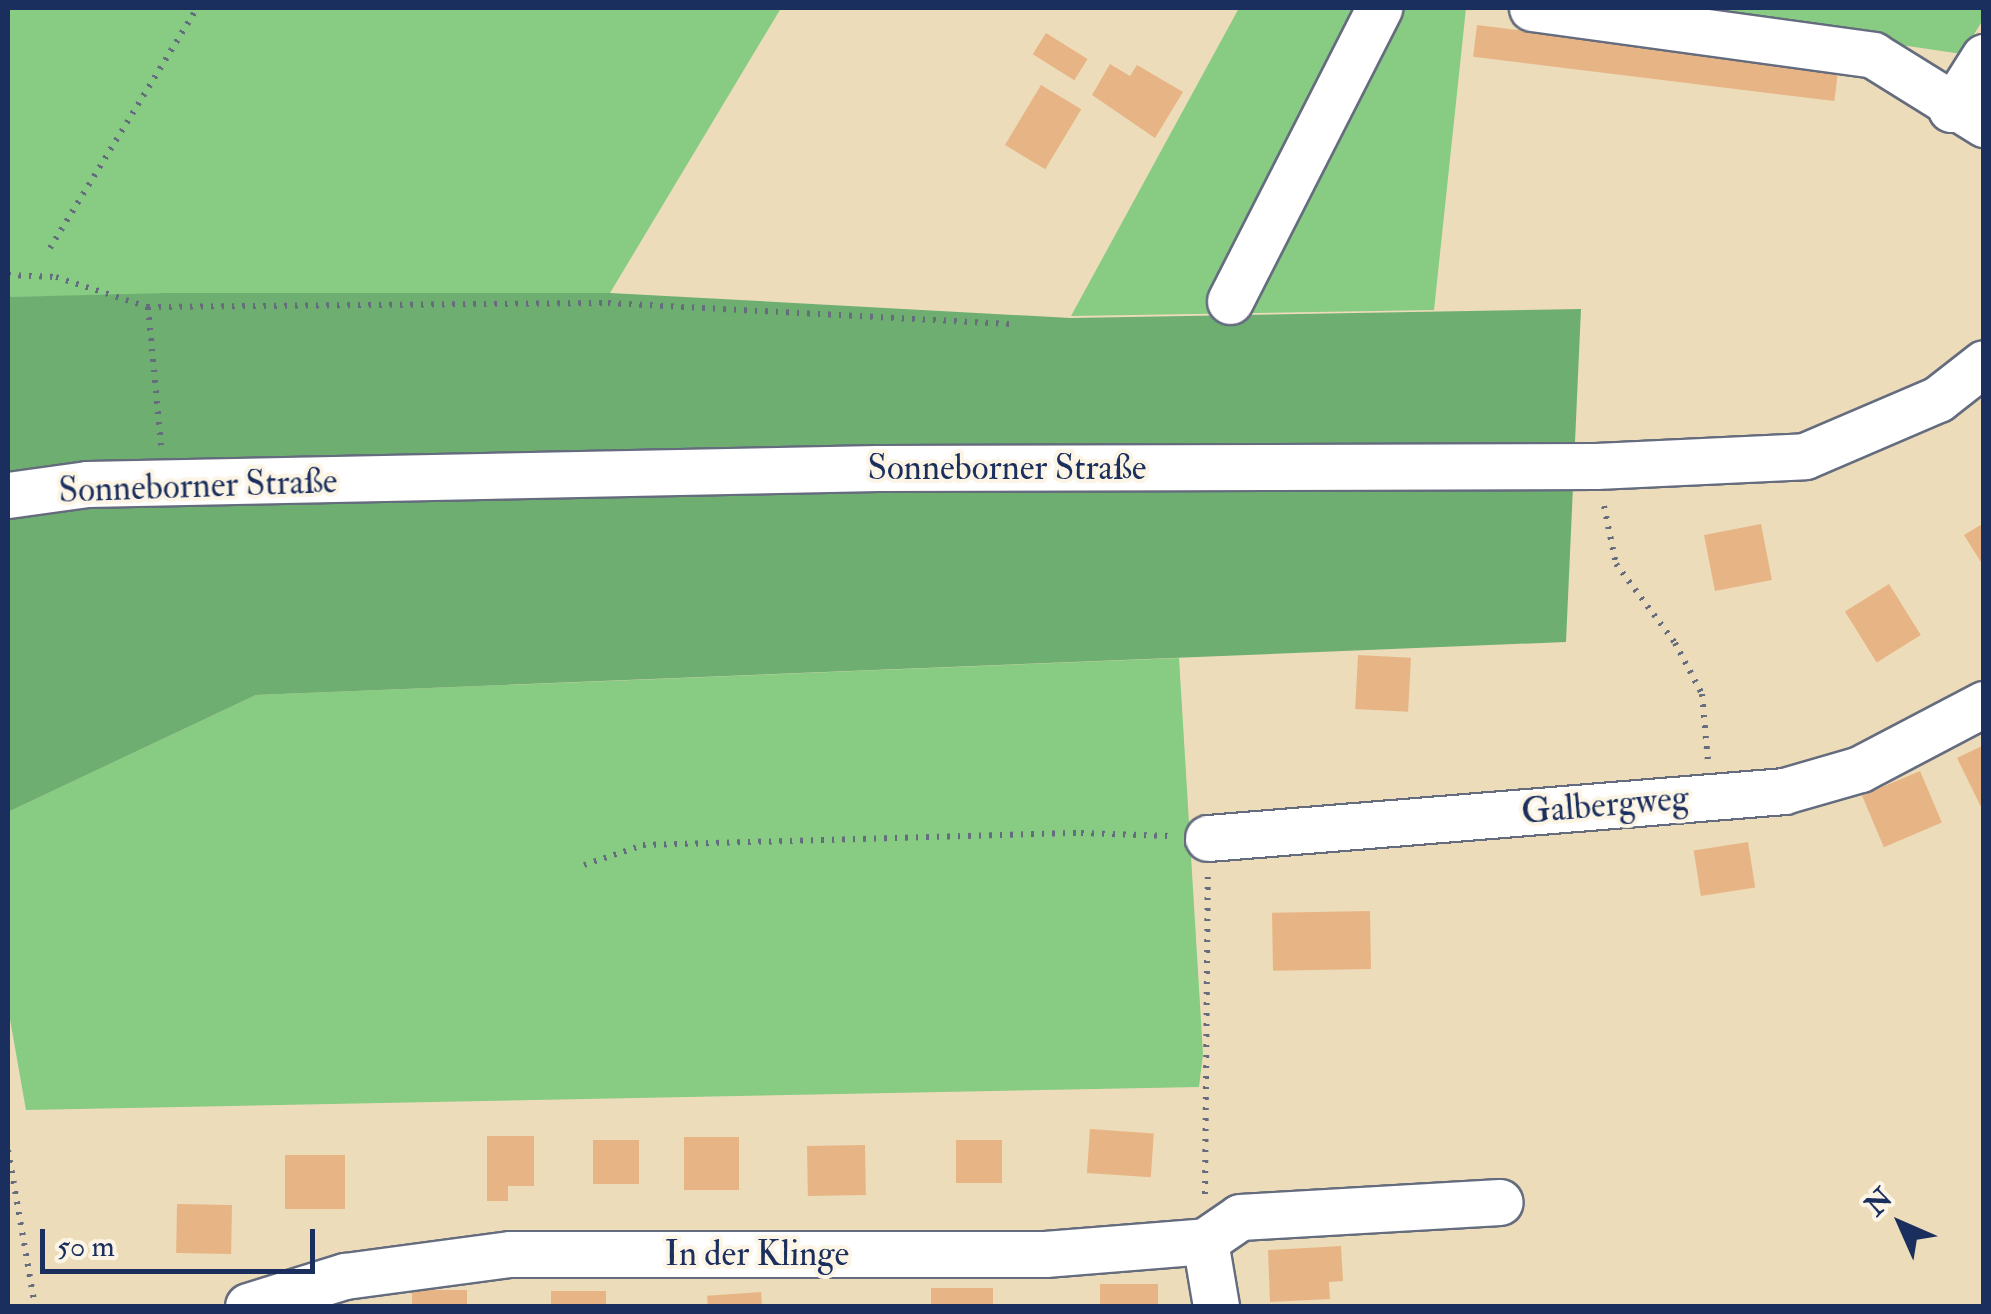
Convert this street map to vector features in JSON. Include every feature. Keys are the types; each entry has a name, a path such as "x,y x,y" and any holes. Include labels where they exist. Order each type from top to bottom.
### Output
{"street":[{"path":"1230,301 1379,8"},
{"path":"1532,8 1872,55 1968,116 1984,57"},
{"name":"Sonneborner Straße","path":"8,496 87,484 165,486 878,468 1596,466 1805,456 1938,399 1984,363"},
{"name":"Galbergweg","path":"1208,838 1784,790 1860,770 1984,704"},
{"path":"1216,1306 1205,1241 1240,1217 1500,1202"},
{"name":"In der Klinge","path":"248,1306 345,1276 510,1254 1046,1254 1205,1241"}],"path":[{"path":"50,248 197,8"},
{"path":"8,275 56,277 148,307 608,302 1015,324"},
{"path":"148,307 165,486"},
{"path":"1596,466 1616,564 1675,643 1702,694 1709,725 1706,797"},
{"path":"584,865 643,845 1082,832 1208,838 1205,1241"},
{"path":"8,1150 34,1306"}],"green space":[{"path":"8,8 781,8 610,293 8,297"},
{"path":"1239,8 1466,8 1434,310 1071,316"},
{"path":"1651,8 1983,8 1984,18 1962,54"},
{"path":"610,293 1071,318 1581,309 1566,642 256,695 8,812 8,297"},
{"path":"1179,658 1203,1054 1199,1087 26,1110 8,1008 8,812 256,695"}],"building":[{"path":"1477,25 1838,69 1834,101 1473,57"},
{"path":"1046,33 1088,59 1074,80 1033,54"},
{"path":"1110,64 1130,76 1137,65 1183,92 1155,138 1092,95"},
{"path":"1041,85 1081,109 1045,169 1005,145"},
{"path":"1984,523 1984,567 1964,535"},
{"path":"1761,524 1772,580 1715,591 1704,535"},
{"path":"1889,584 1921,635 1877,662 1845,612"},
{"path":"1358,655 1411,658 1408,712 1355,709"},
{"path":"1984,745 1984,813 1957,758"},
{"path":"1920,771 1942,823 1884,847 1862,796"},
{"path":"1748,842 1755,887 1701,896 1694,851"},
{"path":"1370,911 1371,969 1273,971 1272,913"},
{"path":"1090,1129 1154,1133 1151,1177 1087,1173"},
{"path":"487,1136 534,1136 534,1186 508,1186 508,1201 487,1201"},
{"path":"684,1137 739,1137 739,1190 684,1190"},
{"path":"593,1140 639,1140 639,1184 593,1184"},
{"path":"956,1140 1002,1140 1002,1183 956,1183"},
{"path":"865,1145 866,1195 808,1196 807,1146"},
{"path":"285,1155 345,1155 345,1209 285,1209"},
{"path":"177,1204 232,1205 231,1254 176,1253"},
{"path":"1341,1246 1343,1281 1329,1282 1330,1299 1270,1302 1268,1250"},
{"path":"1100,1284 1158,1284 1158,1306 1100,1306"},
{"path":"931,1288 993,1288 993,1306 931,1306"},
{"path":"412,1290 467,1290 467,1306 412,1306"},
{"path":"551,1291 606,1291 606,1306 551,1306"},
{"path":"761,1292 762,1306 708,1306 707,1296"}]}
